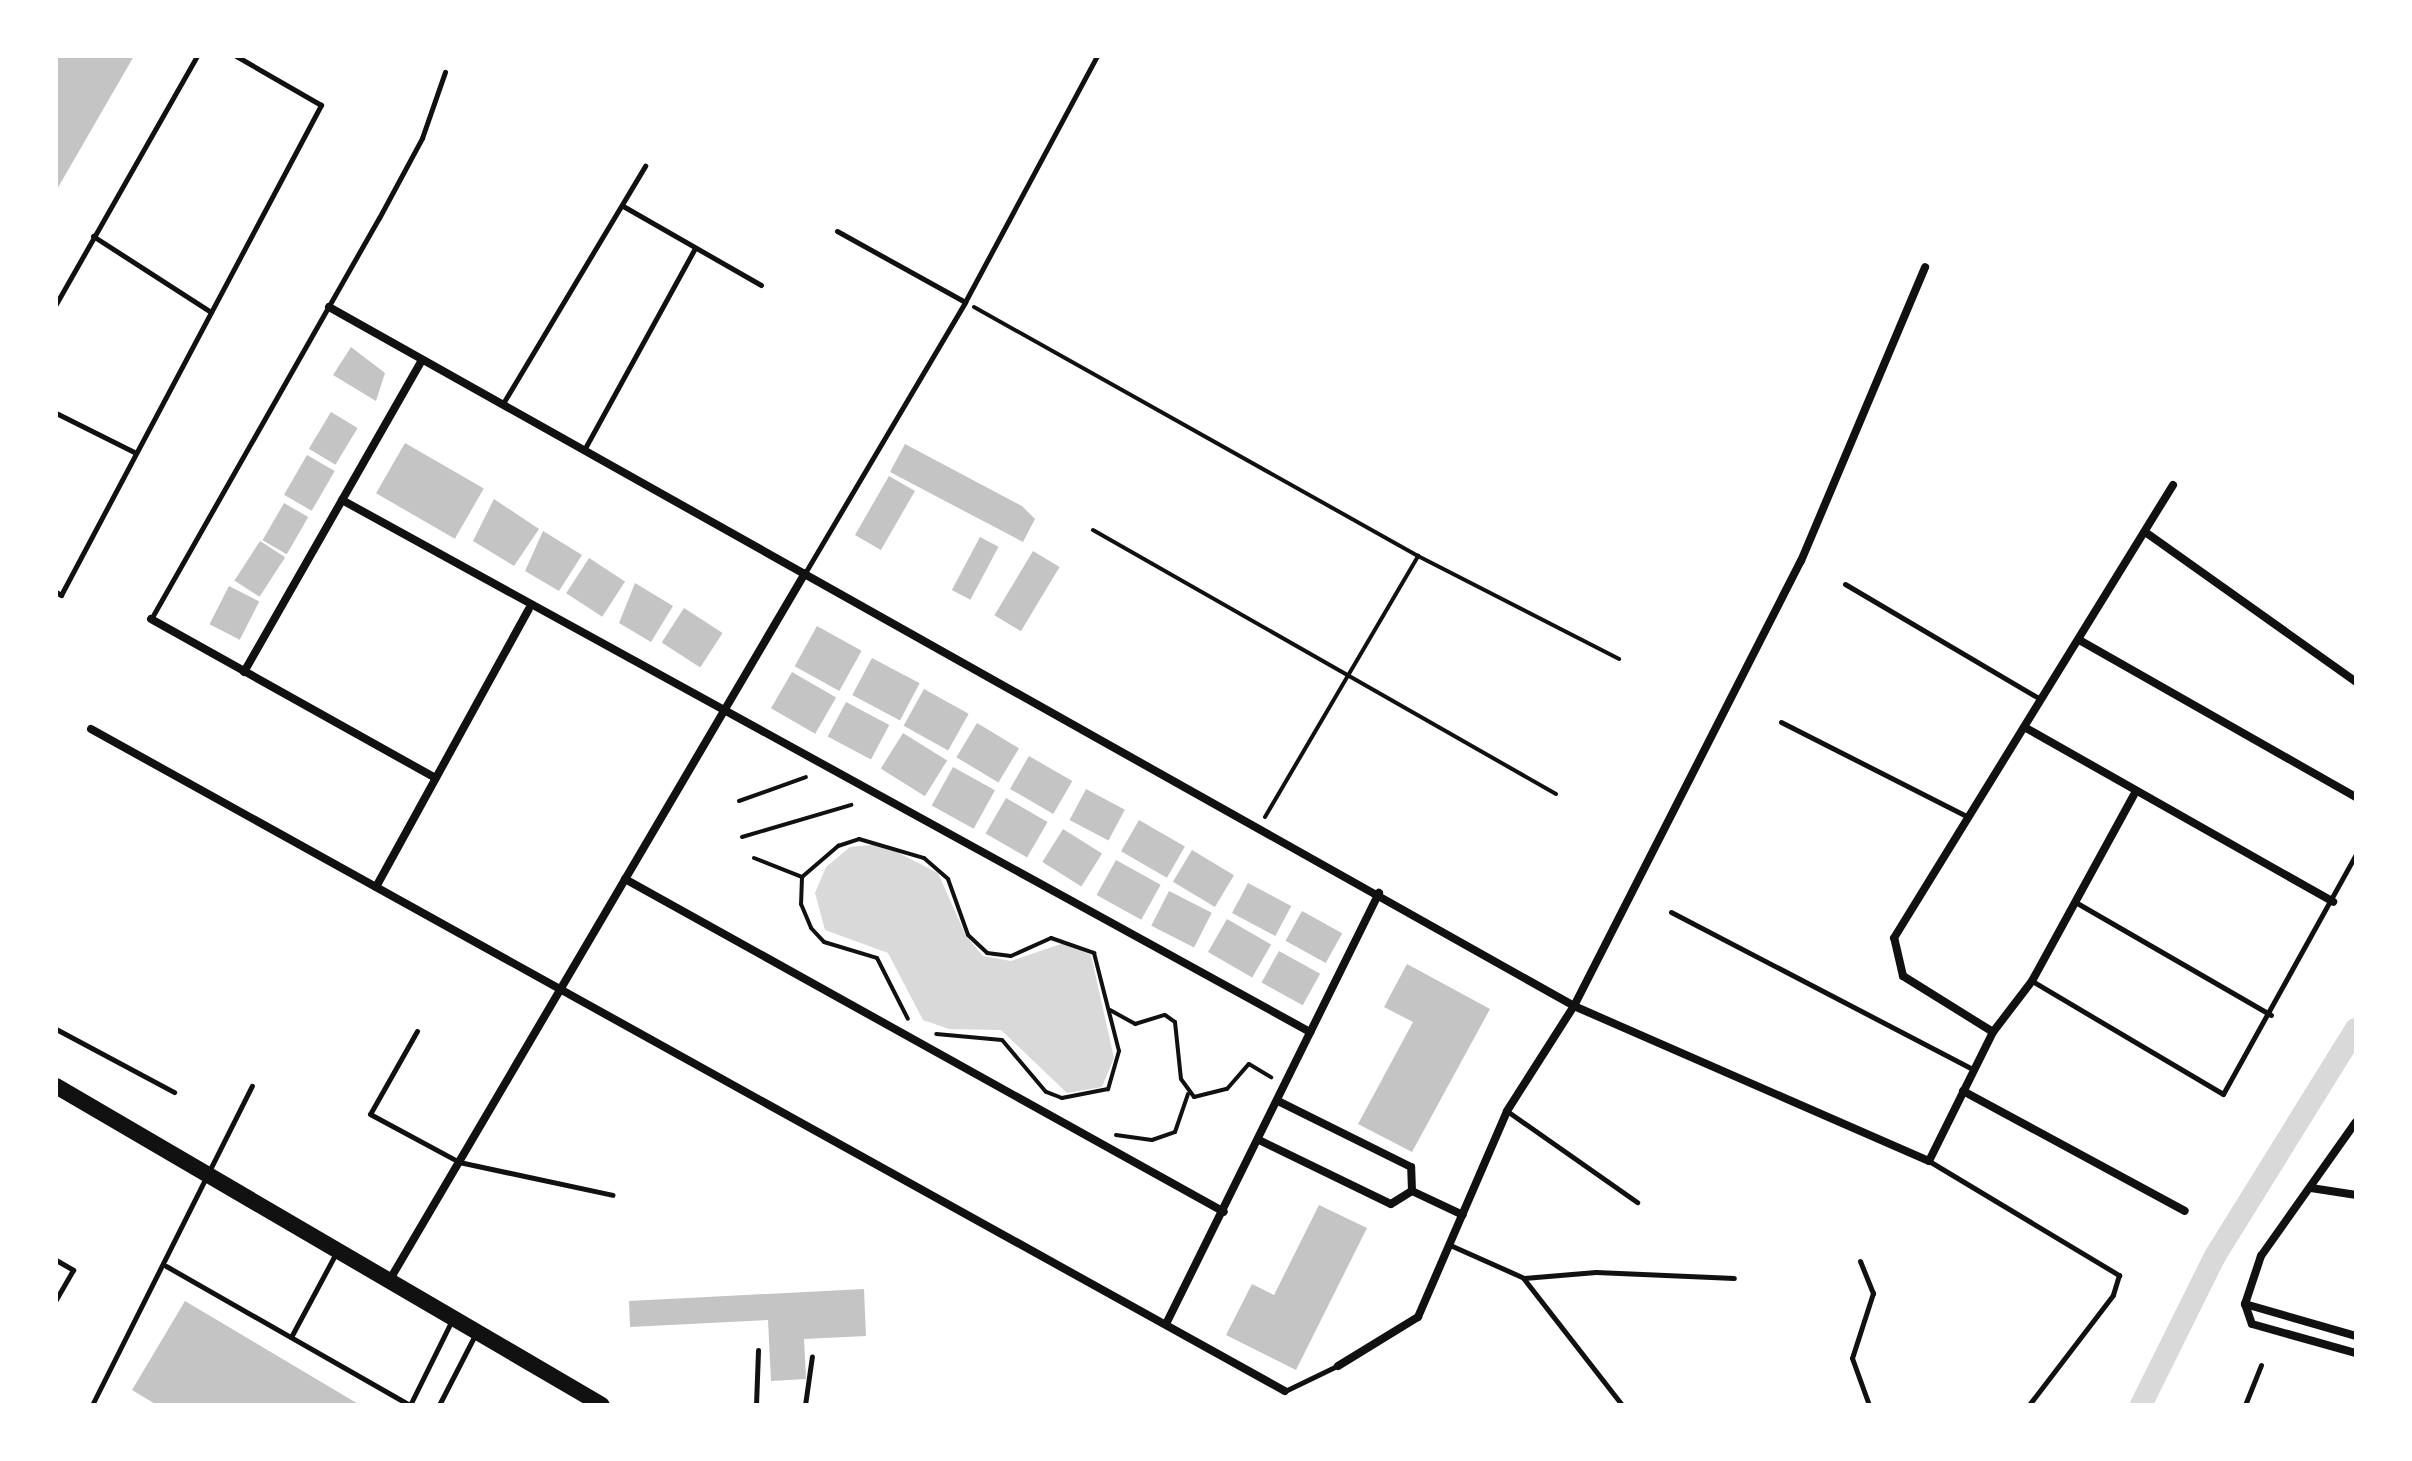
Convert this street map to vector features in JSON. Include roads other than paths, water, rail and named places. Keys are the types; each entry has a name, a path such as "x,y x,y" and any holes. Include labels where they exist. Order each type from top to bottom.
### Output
{"main road":[{"path":"56,1086 602,1405"}],"street":[{"path":"1338,1366 1418,1317 1507,1111 1574,1006 1840,480 1925,267"},
{"path":"329,307 1260,826 1574,1006 1929,1161 1993,1032 2032,981 2134,795"},
{"path":"244,672 422,360"},
{"path":"1993,1032 1903,976 1894,938 2026,728 2041,699 2148,534 2173,485"},
{"path":"342,500 529,609 1310,1032"},
{"path":"2148,534 2356,682"},
{"path":"389,1281 805,573"},
{"path":"376,887 529,609"},
{"path":"151,619 436,778"},
{"path":"2081,641 2356,797"},
{"path":"2026,728 2134,795 2333,902"},
{"path":"91,729 1285,1391"},
{"path":"625,879 1224,1212"},
{"path":"1166,1324 1261,1141 1310,1032 1379,893"},
{"path":"1963,1091 2185,1211"},
{"path":"1280,1102 1411,1167 1412,1191"},
{"path":"2356,1122 2261,1256 2245,1304 2252,1324 2356,1353"},
{"path":"1261,1141 1391,1204 1412,1191"},
{"path":"2311,1188 2356,1195"},
{"path":"1412,1191 1463,1215"},
{"path":"2245,1304 2356,1336"}],"lane":[{"path":"56,304 197,56"},
{"path":"56,592 61,595 321,105 236,56"},
{"path":"805,573 965,302 1097,56"},
{"path":"151,619 422,138 445,72"},
{"path":"502,405 645,166"},
{"path":"623,206 761,285"},
{"path":"837,231 965,302"},
{"path":"93,236 211,312"},
{"path":"584,450 695,248"},
{"path":"56,413 136,453"},
{"path":"1845,584 2041,699"},
{"path":"1781,722 1969,817"},
{"path":"2032,981 2223,1094 2271,1015 2356,854"},
{"path":"2077,903 2271,1015"},
{"path":"1671,912 1974,1070"},
{"path":"56,1029 174,1092"},
{"path":"417,1031 370,1114 459,1162 613,1195"},
{"path":"92,1405 166,1266 252,1086"},
{"path":"1507,1111 1637,1202"},
{"path":"1929,1161 2119,1275 2113,1295 2029,1405"},
{"path":"1449,1244 1524,1278 1622,1405"},
{"path":"291,1337 337,1250"},
{"path":"56,1260 73,1270 56,1300"},
{"path":"1860,1261 1873,1293 1852,1358 1869,1405"},
{"path":"166,1266 410,1405 454,1318"},
{"path":"1524,1278 1596,1272 1734,1278"},
{"path":"439,1405 477,1331"},
{"path":"756,1405 758,1350"},
{"path":"805,1405 812,1356"},
{"path":"2245,1405 2261,1365"},
{"path":"1285,1391 1338,1366"}],"waterway":[{"path":"2141,1405 2215,1256 2356,1029"}]}
